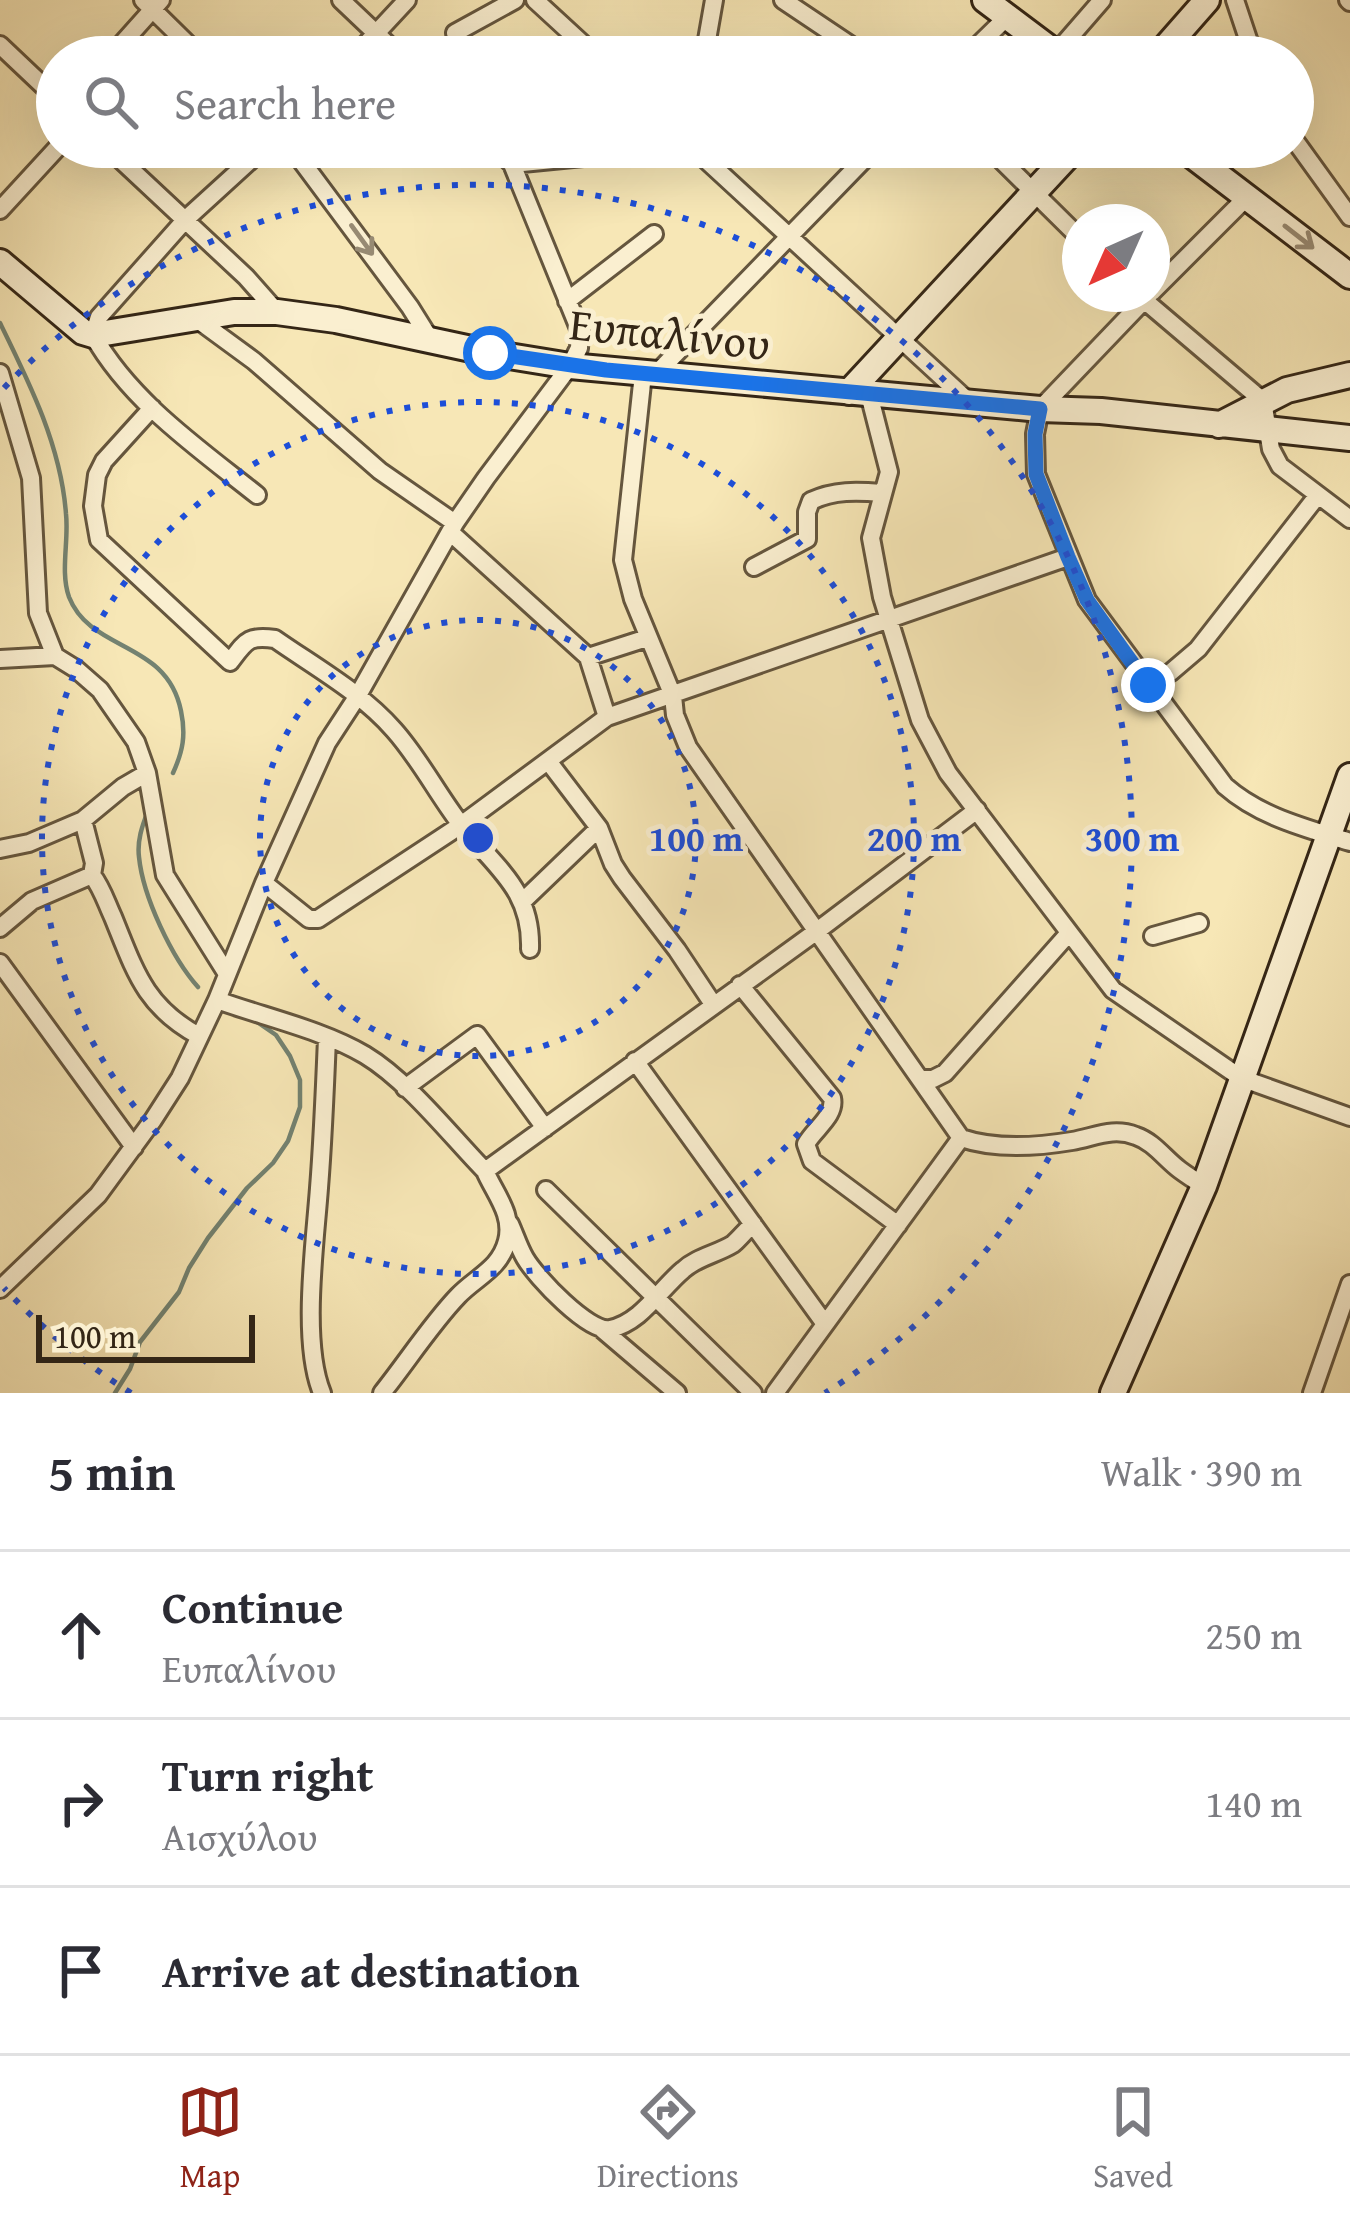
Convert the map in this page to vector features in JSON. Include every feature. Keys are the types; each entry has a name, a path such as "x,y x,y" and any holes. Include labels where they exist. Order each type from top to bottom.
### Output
{"street":[{"path":"341,0 376,34 407,0"},
{"path":"454,33 515,0"},
{"path":"535,0 574,36"},
{"path":"708,36 714,0"},
{"path":"783,0 837,36"},
{"path":"985,0 1033,36"},
{"path":"1074,36 1102,0"},
{"path":"1175,36 1207,0"},
{"path":"1235,0 1247,36"},
{"path":"126,36 152,3 182,36"},
{"path":"988,36 1007,17"},
{"path":"0,45 36,79"},
{"path":"1314,167 1350,217"},
{"path":"0,210 39,168"},
{"path":"130,168 278,312"},
{"path":"93,335 99,317 186,219 242,168"},
{"path":"308,168 430,339"},
{"path":"0,1289 98,1195 180,1078 315,765 453,528 579,348 580,331 514,168"},
{"path":"713,168 969,403"},
{"path":"857,168 649,374 623,560 646,638 673,696 675,716 688,747 961,1138 988,1145 1026,1146 1107,1132 1131,1134 1150,1143 1204,1186"},
{"path":"1009,168 1062,220"},
{"path":"1057,168 898,337 859,393 889,472 871,538 906,680 948,773 1113,990 1241,1078 1350,1117"},
{"path":"1208,168 1350,276"},
{"path":"1170,271 1247,197"},
{"path":"567,301 654,234"},
{"path":"0,262 82,332 93,335 106,358 152,408 256,495"},
{"name":"Ευπαλίνου","path":"93,335 234,312 278,312 570,366 1101,411 1350,438"},
{"path":"1129,312 1040,409 1036,474 1068,557 1087,600 1225,786 1273,817 1339,839"},
{"path":"1164,312 1263,401 1270,449 1280,466 1350,519"},
{"path":"194,317 254,361 453,528 588,657 607,717"},
{"path":"0,373 26,451 38,613 55,656"},
{"path":"1219,424 1286,390 1350,375"},
{"path":"152,408 97,475 93,506 99,540 230,662 246,640 275,639 357,697 393,729 461,825 510,880 529,918 530,949"},
{"path":"754,567 807,539 811,501 848,491 882,493"},
{"path":"1148,685 1198,649 1318,495"},
{"path":"264,884 309,919 318,919 461,825 607,717 1068,557"},
{"path":"588,657 646,638"},
{"path":"0,658 55,656 100,690 118,713 147,773 165,875 227,974"},
{"path":"548,760 599,828 613,864 713,1004"},
{"path":"0,849 83,820 147,773"},
{"path":"1114,1393 1204,1186 1241,1078 1339,839 1350,776"},
{"path":"485,1172 976,810"},
{"path":"83,820 92,850 92,875 135,971 165,1015 199,1036"},
{"path":"522,902 599,828"},
{"path":"0,928 32,901 92,875"},
{"path":"1153,935 1199,923"},
{"path":"920,1079 946,1073 1069,933"},
{"path":"0,963 134,1147"},
{"path":"740,985 835,1104 806,1144 807,1154 898,1225"},
{"path":"217,1000 327,1038 388,1071 485,1172 525,1258 539,1275 586,1321 677,1393"},
{"path":"405,1088 476,1035 545,1128"},
{"path":"322,1393 312,1353 312,1279 327,1038"},
{"path":"635,1061 825,1324"},
{"path":"775,1393 961,1138"},
{"path":"546,1190 753,1393"},
{"path":"382,1393 456,1298 495,1267 508,1240 506,1212"},
{"path":"603,1330 636,1316 682,1270 730,1246 753,1223"},
{"path":"1312,1393 1346,1310 1350,1284"}],"waterway":[{"path":"0,323 33,392 58,464 66,514 69,597 94,628 145,658 173,688 183,735 173,773"},
{"path":"148,811 139,851 146,890 169,944 198,987"},
{"path":"115,1393 140,1342 179,1292 208,1238 288,1141 300,1107 300,1080 276,1035 253,1019"}],"route":[{"path":"490,353 606,370 1040,409 1036,474 1068,557 1087,600 1148,685"}]}
